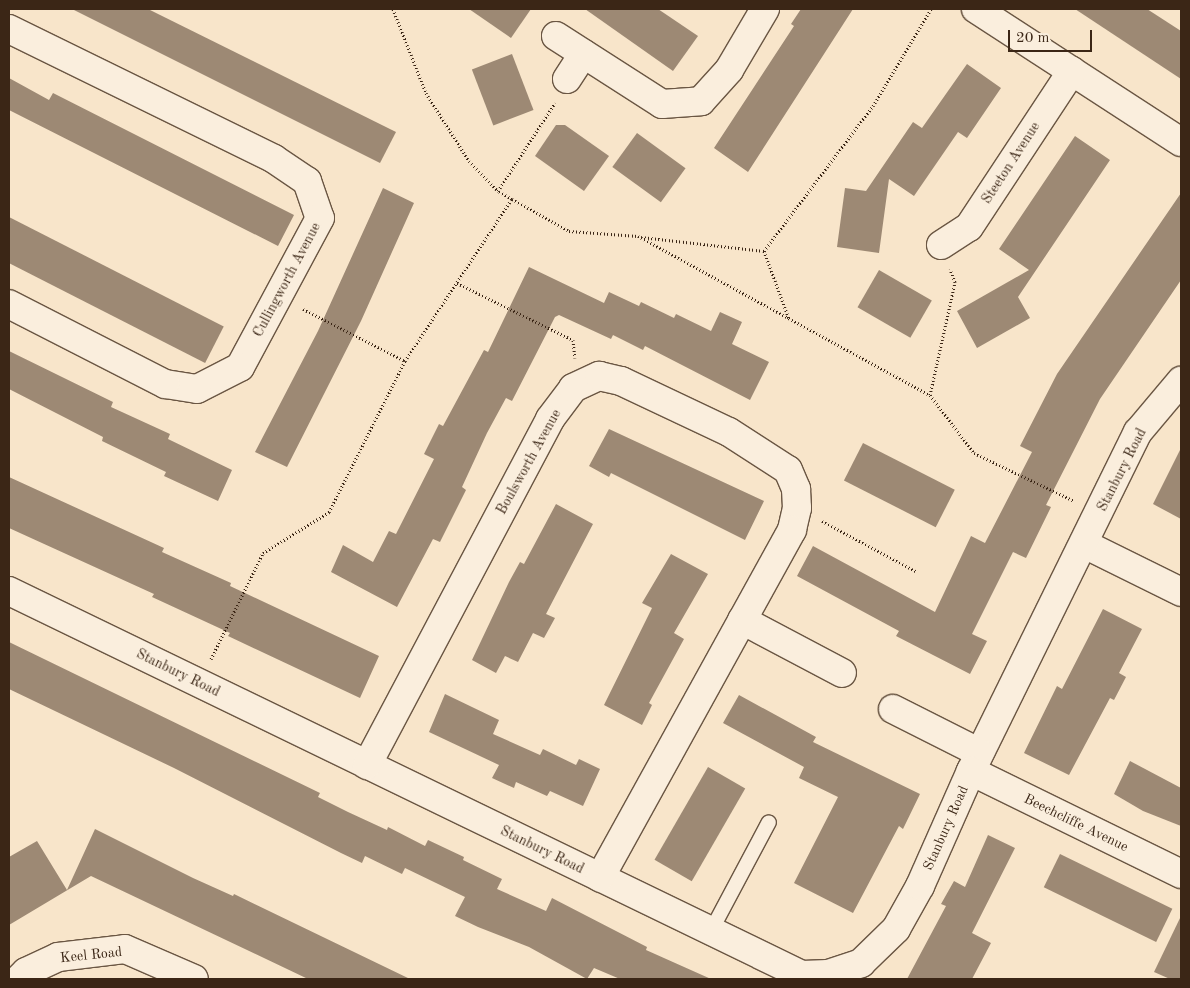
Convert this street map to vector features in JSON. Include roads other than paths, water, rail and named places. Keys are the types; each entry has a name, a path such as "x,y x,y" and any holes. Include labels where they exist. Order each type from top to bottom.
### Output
{"street":[{"path":"556,36 662,104 701,102 729,70 766,9"},
{"path":"976,9 1181,142"},
{"name":"Cullingworth Avenue","path":"9,28 274,159 307,181 320,218 240,367 197,389 165,384 9,304"},
{"path":"567,79 583,54"},
{"name":"Steeton Avenue","path":"941,246 970,227 1072,71"},
{"name":"Boulsworth Avenue","path":"367,765 550,419 573,388 599,376 622,381 751,444 788,470 796,489 797,508 792,530 600,878"},
{"name":"Stanbury Road","path":"9,591 802,975 866,971 896,929 920,886 975,762 1138,432 1181,381"},
{"path":"1084,544 1181,592"},
{"path":"742,620 842,673"},
{"path":"893,709 975,762"},
{"name":"Beechcliffe Avenue","path":"975,762 1181,874"},
{"name":"Keel Road","path":"19,979 26,972 58,957 125,949 194,979"}],"lane":[{"path":"711,932 769,822"}]}
